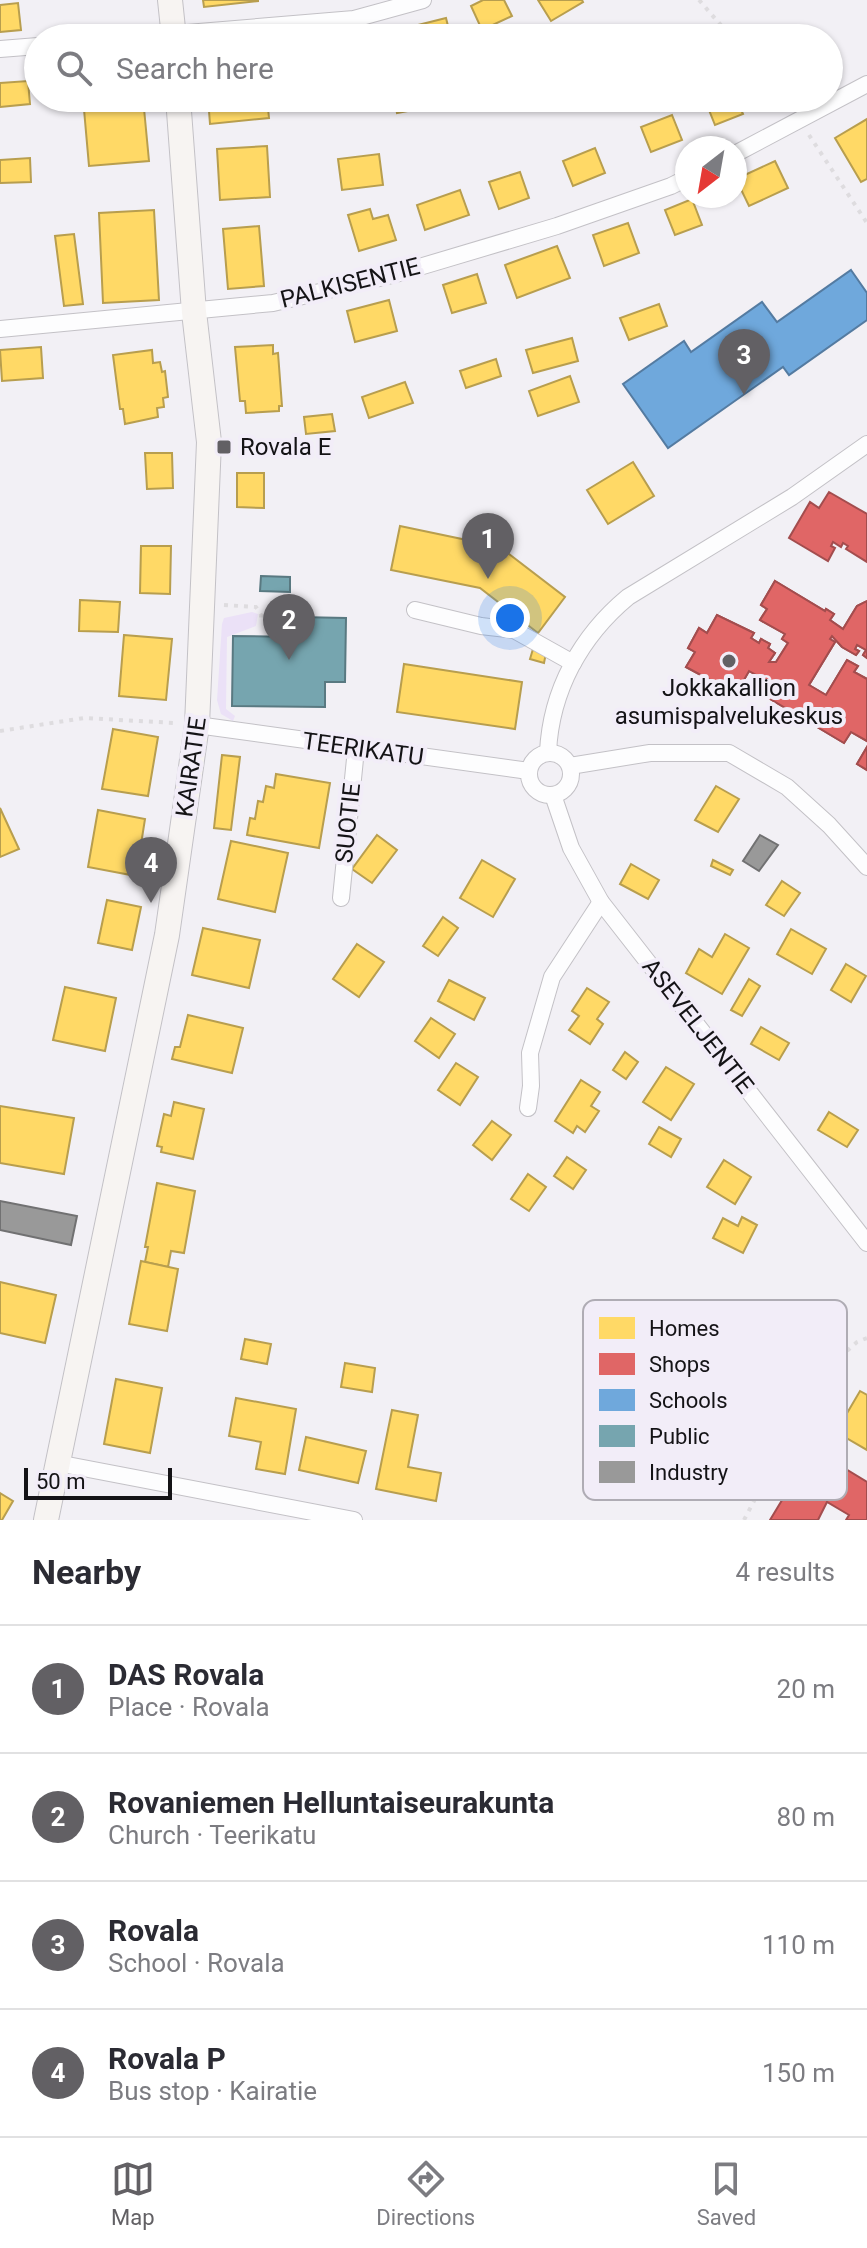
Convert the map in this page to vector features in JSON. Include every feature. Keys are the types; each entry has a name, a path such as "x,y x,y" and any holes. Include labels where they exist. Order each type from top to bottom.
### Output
{"main road":[{"path":"170,0 173,24"},
{"name":"KAIRATIE","path":"46,1520 167,935 197,725 209,442 194,312 179,112"}],"street":[{"path":"301,24 354,19 423,0"},
{"path":"0,49 24,47"},
{"path":"843,97 867,84"},
{"path":"747,148 816,112"},
{"name":"PALKISENTIE","path":"0,329 273,303 396,274 557,226 675,184"},
{"path":"548,752 549,732 562,688 580,649 604,617 628,597 792,497 867,444"},
{"path":"415,610 481,626 514,630 573,663"},
{"name":"TEERIKATU","path":"197,725 529,771"},
{"name":"SUOTIE","path":"341,898 356,749"},
{"path":"548,752 561,756 570,766 569,784 553,795 535,789 529,778 533,761 548,752"},
{"path":"570,766 650,753 729,753 787,787 829,825 867,867"},
{"name":"ASEVELJENTIE","path":"553,795 571,848 601,902 867,1243"},
{"path":"528,1108 530,1053 552,977 601,902"},
{"path":"57,1463 354,1520"}],"path":[{"path":"699,0 720,24"},
{"path":"799,121 867,223"},
{"path":"216,605 256,607 261,623"},
{"path":"0,731 84,718 197,725"},
{"path":"847,1351 867,1338"},
{"path":"744,1520 754,1500"}],"shaded area":[{"path":"252,612 258,614 256,626 227,637 226,709 235,716 233,721 221,714 217,700 222,624 224,618"}],"building: Homes":[{"path":"203,0 258,0 258,1 204,7"},
{"path":"483,0 504,0 512,16 495,24 479,24 471,6"},
{"path":"538,0 582,0 583,2 551,21"},
{"path":"18,3 21,30 0,32 0,5"},
{"path":"446,18 448,24 422,24"},
{"path":"24,81 24,105 0,107 0,83"},
{"path":"84,112 144,112 149,161 89,166"},
{"path":"209,112 268,112 269,118 210,124"},
{"path":"710,112 743,114 715,125"},
{"path":"672,115 680,136 675,136 675,143 651,152 641,127"},
{"path":"867,119 867,179 861,182 835,138"},
{"path":"267,146 270,197 220,200 217,149"},
{"path":"595,148 605,173 573,186 563,161"},
{"path":"379,154 383,185 342,190 338,159"},
{"path":"30,158 31,182 0,183 0,160"},
{"path":"775,161 788,188 749,206 747,174"},
{"path":"520,172 529,198 499,209 489,182"},
{"path":"460,190 469,215 425,230 417,205"},
{"path":"675,206 695,208 702,225 675,235 665,210"},
{"path":"370,209 373,219 388,215 396,240 359,251 348,215"},
{"path":"154,210 159,300 103,303 99,213"},
{"path":"628,223 639,253 604,266 593,235"},
{"path":"259,226 264,286 228,289 223,229"},
{"path":"74,234 83,304 64,306 55,236"},
{"path":"557,246 570,278 517,298 505,265"},
{"path":"477,274 486,303 452,313 443,285"},
{"path":"389,300 397,331 355,342 347,311"},
{"path":"659,304 667,326 629,340 620,318"},
{"path":"572,338 578,361 533,373 526,350"},
{"path":"273,345 273,354 278,353 282,406 279,406 279,411 246,413 245,401 240,401 235,347"},
{"path":"41,347 43,378 2,381 0,350"},
{"path":"152,350 153,363 160,362 162,372 165,371 168,397 163,398 164,407 157,408 158,417 125,424 113,355"},
{"path":"496,359 501,376 466,388 460,371"},
{"path":"570,376 579,402 538,416 529,391"},
{"path":"405,382 413,403 369,418 362,397"},
{"path":"332,414 335,431 306,434 304,417"},
{"path":"145,453 172,453 173,488 147,489"},
{"path":"633,462 654,496 608,524 587,490"},
{"path":"237,473 264,473 264,508 237,507"},
{"path":"400,526 500,547 565,597 538,633 480,588 391,570"},
{"path":"141,546 171,546 170,594 140,593"},
{"path":"80,600 120,602 118,632 79,631"},
{"path":"124,635 172,639 166,700 119,696"},
{"path":"533,649 546,653 544,663 530,659"},
{"path":"404,664 522,682 515,729 397,712"},
{"path":"113,729 158,737 148,796 102,789"},
{"path":"222,755 240,757 231,830 214,828"},
{"path":"276,774 330,783 319,848 247,835 250,818 255,819 258,801 263,802 266,786 274,788"},
{"path":"716,786 739,799 718,832 695,820"},
{"path":"0,808 19,849 0,857"},
{"path":"98,810 145,819 136,876 88,867"},
{"path":"377,835 397,850 372,883 352,869"},
{"path":"231,841 288,853 275,912 218,899"},
{"path":"482,860 515,879 493,917 460,898"},
{"path":"713,860 733,870 730,875 711,866"},
{"path":"631,864 659,880 648,899 620,884"},
{"path":"782,881 800,893 784,916 766,905"},
{"path":"107,900 141,907 132,950 98,943"},
{"path":"443,917 458,928 438,956 423,946"},
{"path":"203,928 260,940 249,988 192,975"},
{"path":"791,929 826,949 812,974 777,954"},
{"path":"725,934 749,948 722,994 686,973 699,949 712,957"},
{"path":"357,944 384,962 359,997 333,979"},
{"path":"846,964 866,976 851,1002 831,990"},
{"path":"749,979 760,986 742,1016 731,1010"},
{"path":"449,980 485,998 474,1020 438,1001"},
{"path":"65,987 116,998 105,1051 53,1040"},
{"path":"587,988 609,1002 597,1019 603,1024 590,1044 569,1030 579,1016 572,1011"},
{"path":"188,1015 243,1028 232,1073 172,1059 175,1047 180,1047"},
{"path":"431,1018 455,1034 439,1058 415,1041"},
{"path":"761,1027 789,1043 779,1060 751,1044"},
{"path":"625,1052 638,1062 626,1079 613,1070"},
{"path":"456,1063 478,1077 460,1105 438,1090"},
{"path":"666,1067 694,1084 671,1120 643,1102"},
{"path":"581,1080 600,1092 591,1106 599,1111 585,1132 577,1126 573,1133 555,1121"},
{"path":"174,1102 204,1109 193,1159 161,1152 162,1147 157,1146 164,1114 171,1116"},
{"path":"0,1106 74,1118 64,1174 0,1163"},
{"path":"829,1112 858,1130 847,1147 818,1130"},
{"path":"492,1121 511,1135 492,1160 473,1145"},
{"path":"659,1127 681,1139 671,1157 649,1144"},
{"path":"567,1157 586,1170 573,1189 554,1176"},
{"path":"724,1160 751,1177 735,1204 707,1187"},
{"path":"528,1174 546,1187 529,1211 511,1199"},
{"path":"157,1183 195,1191 184,1253 171,1251 168,1267 145,1262"},
{"path":"742,1217 757,1225 743,1253 713,1238 723,1218 738,1226"},
{"path":"141,1261 178,1269 167,1331 129,1324"},
{"path":"0,1282 56,1295 45,1343 0,1333"},
{"path":"245,1339 271,1344 267,1364 241,1359"},
{"path":"345,1363 375,1368 372,1392 341,1387"},
{"path":"116,1379 162,1388 150,1453 104,1444"},
{"path":"860,1391 867,1395 867,1450 847,1438 847,1413"},
{"path":"236,1398 296,1409 285,1474 256,1469 261,1442 229,1436"},
{"path":"392,1410 418,1415 408,1467 441,1473 436,1501 376,1489"},
{"path":"306,1437 366,1451 358,1483 299,1470"},
{"path":"0,1493 13,1501 2,1520 0,1520"}],"building: Shops":[{"path":"829,492 867,514 867,562 846,549 848,546 843,543 841,547 833,542 831,546 835,548 828,561 789,538 810,502 819,508"},
{"name":"Jokkakallion asumispalvelukeskus","path":"775,581 834,614 830,620 843,629 857,606 867,601 867,658 863,655 866,650 857,645 855,649 859,651 856,655 842,647 832,636 830,639 835,642 809,685 826,695 847,660 858,666 854,672 867,679 867,741 851,732 844,743 760,693 767,681 749,671 736,694 686,667 695,652 688,648 699,628 707,633 717,615 754,633 751,638 759,643 761,639 770,644 768,648 775,653 769,662 776,662 788,643 782,639 785,634 760,620 767,609 761,605"},
{"name":"Jokkakallion asumispalvelukeskus","path":"775,581 834,614 830,620 843,629 857,606 867,601 867,658 863,655 866,650 857,645 855,649 859,651 856,655 842,647 832,636 830,639 835,642 809,685 826,695 847,660 858,666 854,672 867,679 867,741 851,732 844,743 760,693 767,681 749,671 736,694 686,667 695,652 688,648 699,628 707,633 717,615 754,633 751,638 759,643 761,639 770,644 768,648 775,653 769,662 776,662 788,643 782,639 785,634 760,620 767,609 761,605"},
{"name":"Jokkakallion asumispalvelukeskus","path":"867,747 867,770 857,764"},
{"name":"Jokkakallion asumispalvelukeskus","path":"867,747 867,770 857,764"},
{"path":"847,1470 867,1482 867,1520 846,1520 849,1515 827,1502 818,1520 770,1520 782,1500 847,1500"}],"building: Schools":[{"path":"851,270 867,293 867,320 789,375 783,367 668,448 623,384 684,341 691,352 762,302 777,322"}],"building: Public":[{"path":"261,576 290,577 290,592 260,591"},
{"path":"298,617 346,618 345,682 325,682 325,707 232,706 233,636 297,637"}],"building: Industry":[{"path":"760,835 778,845 759,871 743,861"},
{"path":"0,1201 77,1216 71,1245 0,1230"}],"place":[{"name":"Rovala","path":"744,395"},
{"name":"Rovala E","path":"224,447"},
{"name":"DAS Rovala","path":"488,579"},
{"name":"Rovaniemen Helluntaiseurakunta","path":"289,660"},
{"name":"Jokkakallion asumispalvelukeskus","path":"729,661"},
{"name":"Rovala P","path":"151,903"}]}
